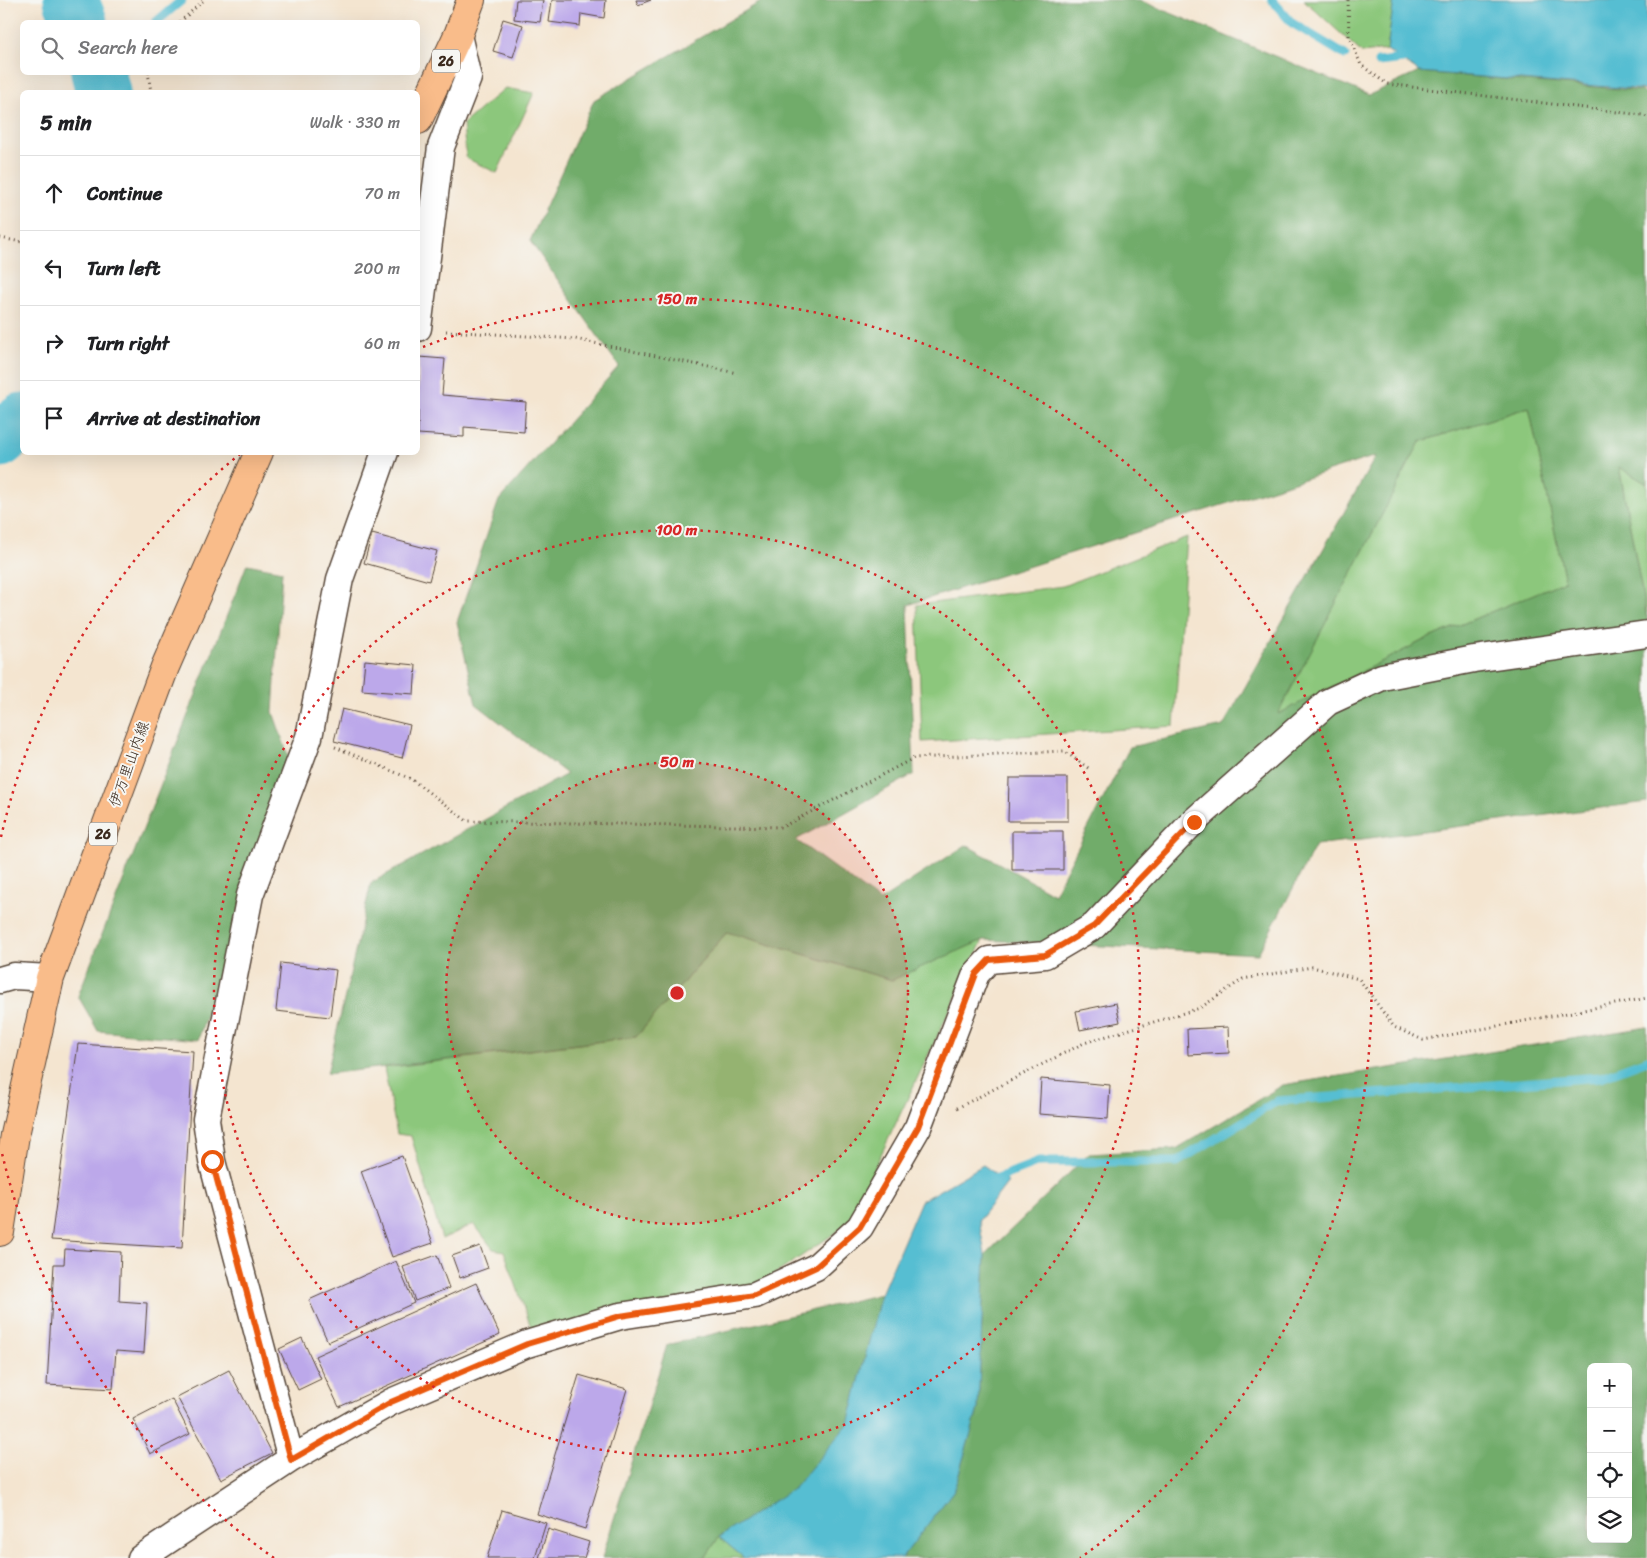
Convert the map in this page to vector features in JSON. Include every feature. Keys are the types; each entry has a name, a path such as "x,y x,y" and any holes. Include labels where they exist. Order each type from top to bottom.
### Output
{"main road":[{"name":"26","path":"420,116 458,35 471,0"},
{"name":"伊万里山内線","path":"0,1232 16,1135 50,978 165,667 258,455"}],"street":[{"path":"427,329 441,147 468,78 458,35"},
{"path":"291,1460 212,1161 206,1119 250,895 309,737 340,579 384,455"},
{"path":"141,1558 291,1460 391,1402 527,1344 620,1316 755,1295 816,1267 860,1227 918,1127 976,974 989,960 1045,955 1094,926 1194,822 1328,702 1382,676 1474,659 1647,634"},
{"path":"0,980 14,976 50,978"}],"path":[{"path":"182,20 204,0"},
{"path":"1348,0 1349,36 1361,65 1387,84 1642,115 1647,118"},
{"path":"148,75 151,90"},
{"path":"0,238 20,242"},
{"path":"427,329 575,339 737,373"},
{"path":"309,737 411,779 467,821 782,827 914,758 1064,752 1092,770"},
{"path":"918,1127 1084,1043 1200,1008 1243,979 1304,968 1312,967 1359,979 1394,1027 1423,1040 1647,998"}],"green space":[{"path":"764,0 1139,0 1369,95 1419,72 1642,91 1647,94 1647,484 1619,467 1647,619 1647,802 1316,845 1258,954 983,940 892,980 727,932 636,1037 327,1074 371,883 567,774 476,704 457,622 499,500 619,366 530,241 594,100","holes":["1529,407 1565,581 1424,640 1278,714 1420,442","1376,456 1223,726 1130,747 1054,894 966,845 880,901 796,840 914,774 908,605"]},
{"path":"1304,0 1394,0 1387,50 1362,53"},
{"path":"505,88 534,93 497,173 466,158 463,124"},
{"path":"1529,407 1565,581 1424,640 1277,715 1420,442"},
{"path":"1619,466 1647,484 1647,619"},
{"path":"1187,537 1174,726 922,742 917,605 1063,586"},
{"path":"247,564 282,571 273,712 291,764 198,1040 98,1031 78,996"},
{"path":"727,932 892,980 983,940 848,1224 761,1284 532,1330 504,1251 493,1249 474,1224 442,1239 411,1136 397,1134 384,1068 636,1037"},
{"path":"1647,1027 1647,1558 902,1558 954,1490 978,1409 985,1255 1089,1154 1176,1149 1283,1085"},
{"path":"881,1294 848,1424 795,1488 719,1537 705,1558 602,1558 667,1345"},
{"path":"719,1537 744,1558 705,1558"}],"water":[{"path":"1394,0 1647,0 1647,90 1419,72 1387,50"},
{"path":"983,1165 1008,1182 979,1220 985,1255 978,1409 954,1490 902,1558 744,1558 719,1537 794,1488 848,1424 881,1294 921,1201"}],"building":[{"path":"516,0 543,0 540,22 514,19"},
{"path":"552,0 606,0 604,18 581,14 580,26 549,22"},
{"path":"636,0 651,0 638,5"},
{"path":"503,19 523,25 513,57 493,51"},
{"path":"420,357 445,359 442,395 526,402 524,432 464,427 464,437 420,434"},
{"path":"372,534 437,551 429,581 364,563"},
{"path":"365,660 416,665 414,694 362,690"},
{"path":"342,709 410,725 402,758 334,741"},
{"path":"1009,778 1068,778 1068,821 1008,821"},
{"path":"1012,831 1063,831 1063,870 1012,870"},
{"path":"281,963 336,970 330,1017 276,1011"},
{"path":"1116,1003 1120,1022 1080,1030 1076,1011"},
{"path":"1228,1027 1229,1053 1188,1055 1187,1029"},
{"path":"78,1044 193,1051 182,1248 51,1240"},
{"path":"1041,1079 1110,1085 1108,1119 1039,1114"},
{"path":"402,1156 433,1243 392,1257 361,1171"},
{"path":"480,1246 488,1268 460,1278 452,1256"},
{"path":"65,1249 121,1252 119,1301 147,1303 144,1353 116,1351 113,1389 47,1385 54,1264 64,1264"},
{"path":"437,1255 449,1288 415,1301 403,1267"},
{"path":"396,1261 414,1303 328,1342 309,1300"},
{"path":"476,1283 500,1335 339,1407 315,1356"},
{"path":"302,1338 321,1379 298,1390 279,1349"},
{"path":"229,1370 272,1453 221,1479 177,1397"},
{"path":"579,1375 627,1389 585,1529 537,1514"},
{"path":"172,1399 190,1434 150,1454 133,1419"},
{"path":"502,1510 546,1523 535,1558 487,1558"},
{"path":"548,1529 589,1542 584,1558 539,1558"}],"waterway":[{"path":"71,0 79,20"},
{"path":"158,20 182,0"},
{"path":"1272,0 1292,23 1345,55"},
{"path":"1378,62 1403,59 1410,54"},
{"path":"99,75 102,90"},
{"path":"101,81 104,75"},
{"path":"0,440 20,422"},
{"path":"990,1181 1039,1162 1177,1162 1277,1101 1601,1077 1647,1060"}],"route":[{"path":"212,1161 291,1460 391,1402 527,1344 620,1316 755,1295 816,1267 860,1227 918,1127 976,974 989,960 1045,955 1094,926 1194,822"}]}
